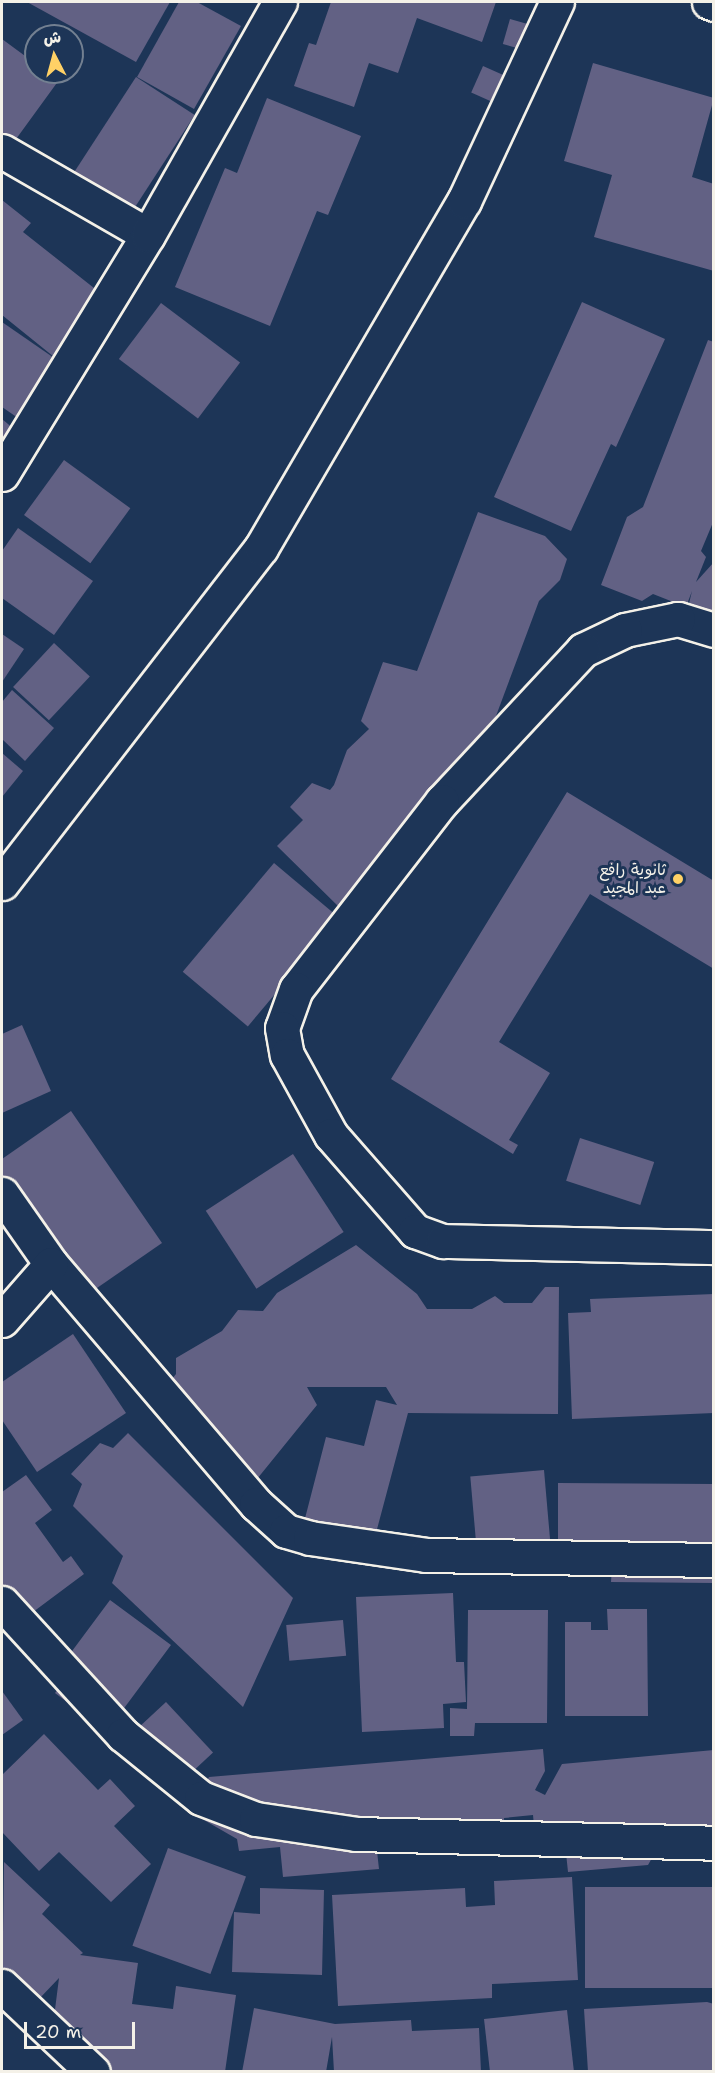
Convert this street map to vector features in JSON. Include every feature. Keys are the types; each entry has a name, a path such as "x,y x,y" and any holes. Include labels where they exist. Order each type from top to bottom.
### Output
{"street":[{"path":"2,882 261,548 464,201 557,2"},
{"path":"2,474 148,235 277,3"},
{"path":"2,151 148,235"},
{"path":"714,630 678,619 625,630 583,650 442,801 296,989 282,1028 287,1054 330,1135 415,1230 443,1241 714,1247"},
{"path":"2,1194 51,1264 256,1504 286,1531 310,1538 426,1555 714,1560"},
{"path":"2,1320 51,1264"},
{"path":"2,1603 123,1735 201,1798 256,1819 356,1834 714,1843"},
{"path":"2,1986 93,2072"}],"building":[{"path":"27,2 170,2 136,62 84,33 84,24 67,24"},
{"path":"179,2 197,2 241,26 194,109 137,77"},
{"path":"331,2 496,2 482,42 417,18 398,73 369,63 354,107 294,86 309,43 316,45"},
{"path":"510,19 531,25 524,50 503,44"},
{"path":"2,39 24,55 24,84 56,84 11,146 2,140"},
{"path":"593,63 714,98 692,177 714,184 714,271 594,237 612,175 564,161"},
{"path":"483,66 510,78 499,105 471,92"},
{"path":"136,77 195,115 130,215 71,177"},
{"path":"267,98 361,136 328,215 317,211 270,326 175,287 225,168 237,173"},
{"path":"2,200 31,223 23,232 113,303 64,365 2,315"},
{"path":"582,302 665,339 616,447 611,444 571,531 494,497"},
{"path":"161,303 240,363 198,418 119,359"},
{"path":"2,322 57,360 18,418 2,407"},
{"path":"708,340 714,342 714,520 701,551 706,557 696,582 714,562 714,616 687,612 692,591 686,607 653,594 642,601 601,585 627,517 643,507"},
{"path":"2,419 20,434 2,458"},
{"path":"64,460 130,508 90,563 24,515"},
{"path":"478,512 545,536 567,559 560,580 539,601 484,748 341,909 277,846 303,820 290,807 312,783 330,790 334,785 347,750 369,729 361,721 383,662 417,671"},
{"path":"18,528 93,581 54,635 2,598 2,551"},
{"path":"2,634 24,649 2,682"},
{"path":"54,643 90,676 49,720 13,687"},
{"path":"12,690 54,728 25,761 2,739 2,702"},
{"path":"2,753 23,771 2,797"},
{"path":"567,792 714,881 714,969 590,894 499,1042 550,1073 509,1140 518,1145 513,1154 391,1079"},
{"path":"274,863 339,918 248,1026 183,972"},
{"path":"22,1025 51,1091 2,1113 2,1034"},
{"path":"71,1111 162,1243 84,1297 2,1177 2,1159"},
{"path":"580,1138 654,1162 640,1205 566,1181"},
{"path":"293,1154 344,1232 256,1289 206,1211"},
{"path":"356,1245 417,1294 427,1309 472,1309 495,1296 504,1303 532,1303 545,1287 559,1287 558,1414 408,1413 372,1548 302,1530 326,1437 364,1446 376,1400 397,1405 386,1387 307,1387 317,1405 253,1484 165,1388 176,1374 176,1358 222,1331 238,1310 263,1311 277,1293"},
{"path":"714,1294 714,1413 572,1419 568,1313 591,1312 590,1299"},
{"path":"73,1334 126,1413 37,1472 2,1420 2,1382"},
{"path":"128,1433 293,1598 243,1707 112,1583 123,1556 73,1506 82,1484 71,1474 100,1443 113,1448"},
{"path":"544,1470 551,1553 478,1559 470,1476"},
{"path":"26,1475 52,1510 35,1523 63,1562 71,1556 84,1574 29,1615 2,1607 2,1492"},
{"path":"558,1483 714,1484 714,1583 611,1582 612,1567 558,1567"},
{"path":"453,1593 456,1662 464,1662 466,1702 443,1704 444,1728 362,1732 356,1597"},
{"path":"110,1600 171,1645 119,1715 123,1744 55,1693 61,1685 52,1678"},
{"path":"607,1609 647,1609 648,1716 565,1716 565,1622 591,1622 591,1630 608,1630"},
{"path":"468,1610 548,1610 547,1723 475,1723 474,1736 450,1736 450,1708 467,1709"},
{"path":"343,1620 346,1656 289,1661 286,1625"},
{"path":"2,1691 23,1720 2,1735"},
{"path":"166,1702 213,1752 182,1782 135,1731"},
{"path":"44,1734 98,1790 110,1779 135,1806 114,1826 151,1864 111,1902 59,1852 39,1871 2,1832 2,1775"},
{"path":"543,1749 545,1771 535,1790 545,1795 562,1764 714,1750 714,1846 656,1851 648,1865 568,1872 564,1834 535,1837 533,1815 504,1818 506,1844 399,1854 376,1842 379,1869 283,1877 280,1847 239,1851 237,1839 190,1812 209,1777"},
{"path":"168,1848 246,1876 210,1974 132,1946"},
{"path":"4,1862 50,1905 42,1914 83,1953 80,1955 138,1963 132,2004 173,2009 176,1986 236,1995 225,2072 88,2072 52,2033 59,1978 19,2020 2,2004"},
{"path":"572,1877 578,1980 492,1984 492,1998 338,2006 332,1895 465,1888 466,1907 495,1905 494,1881"},
{"path":"585,1887 714,1887 714,1988 585,1988"},
{"path":"260,1888 324,1890 322,1975 232,1972 234,1912 260,1914"},
{"path":"707,2002 714,2004 714,2072 588,2072 584,2009"},
{"path":"254,2008 335,2024 411,2020 412,2031 479,2028 481,2072 334,2072 332,2037 326,2072 242,2072"},
{"path":"567,2010 574,2072 490,2072 484,2019"}],"place":[{"name":"ثانوية رافع عبد المجيد","path":"678,879"}]}
